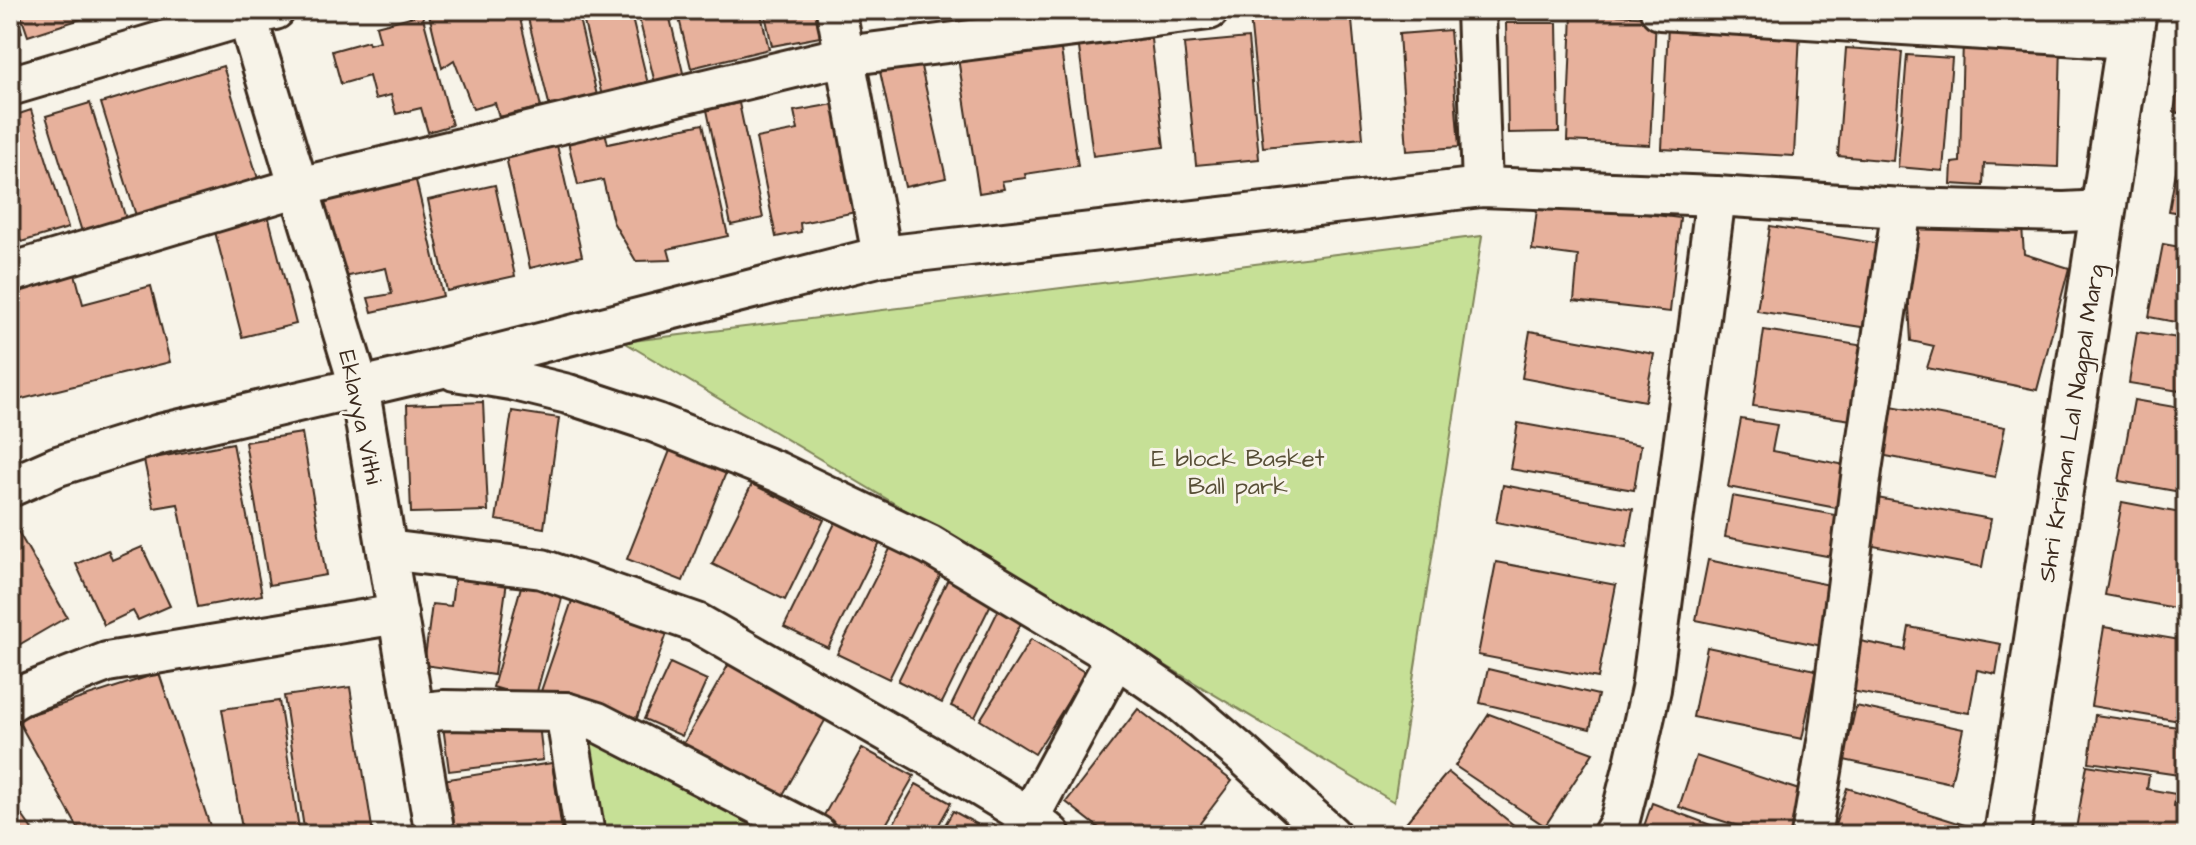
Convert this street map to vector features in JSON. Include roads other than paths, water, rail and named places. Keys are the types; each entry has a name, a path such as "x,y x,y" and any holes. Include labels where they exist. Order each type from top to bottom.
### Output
{"street":[{"path":"836,10 882,256"},
{"path":"10,273 299,187 844,56 1209,10"},
{"path":"1476,10 1482,187"},
{"path":"1660,10 2132,25"},
{"path":"10,86 255,12"},
{"name":"Eklavya Vithi","path":"255,12 299,187 359,386 435,835"},
{"name":"Shri Krishan Lal Nagpal Marg","path":"2007,835 2132,25"},
{"path":"10,487 58,466 160,434 438,369 882,256 1482,187 1716,196 1902,208 2103,210"},
{"path":"1612,835 1619,823 1651,689 1716,196"},
{"path":"1811,835 1828,736 1862,470 1902,208"},
{"path":"438,369 511,380 568,394 656,423 778,472 930,545 1116,657 1181,702 1331,835"},
{"path":"387,550 542,569 697,623 900,739 1034,829 1116,657"},
{"path":"10,702 107,662 398,614"},
{"path":"415,713 443,710 565,712 597,722 817,835"},
{"path":"565,712 585,835"}],"park label":[{"name":"E block Basket Ball park","path":"1238,472"}]}
